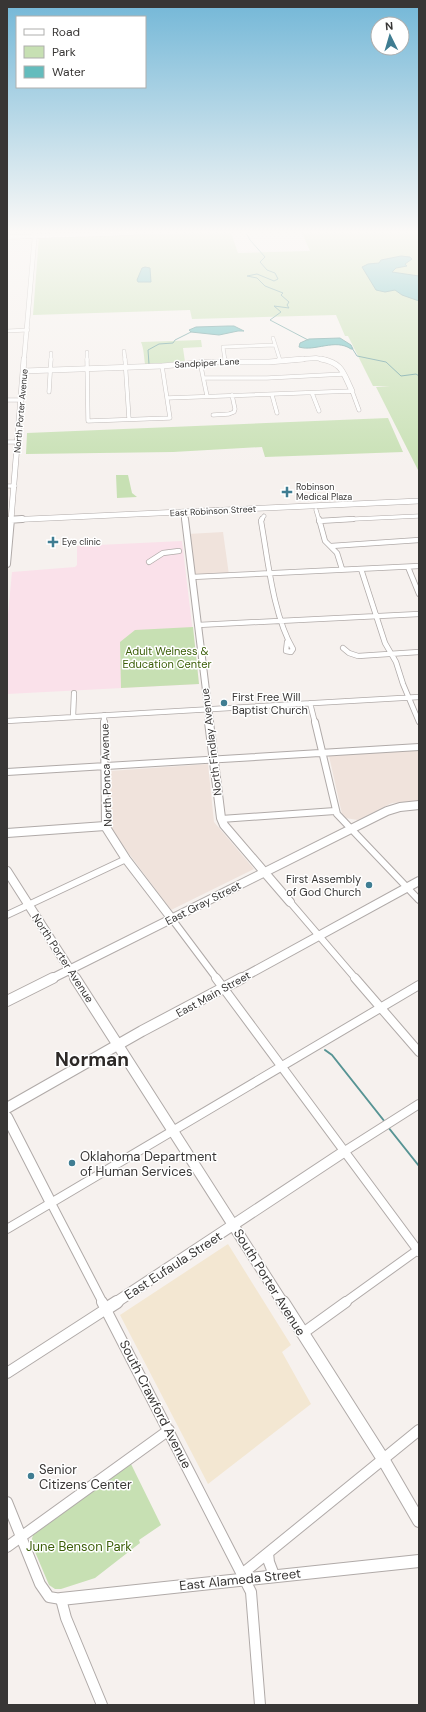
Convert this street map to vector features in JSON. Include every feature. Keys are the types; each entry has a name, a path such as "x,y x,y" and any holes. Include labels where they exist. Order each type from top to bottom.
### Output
{"main road":[{"name":"North Porter Avenue","path":"7,564 9,520 15,486 29,313"},
{"name":"Sandpiper Lane","path":"24,371 162,366 225,361 280,361 313,358 324,359 336,363 341,368 352,391"},
{"name":"East Robinson Street","path":"9,520 419,502"},
{"name":"North Findlay Avenue","path":"184,512 221,819 224,825 290,902"},
{"name":"East Gray Street","path":"7,1001 387,811 400,807 419,806"},
{"path":"7,833 105,826"},
{"name":"North Ponca Avenue","path":"105,826 126,859 172,919"},
{"name":"North Porter Avenue","path":"7,871 71,969 118,1045"},
{"name":"East Main Street","path":"7,1108 118,1045 419,881"},
{"name":"South Porter Avenue","path":"118,1045 383,1459 419,1521"},
{"name":"South Crawford Avenue","path":"7,1117 51,1203"},
{"name":"East Eufaula Street","path":"106,1309 345,1151"},
{"name":"East Alameda Street","path":"60,1599 243,1576 274,1576 419,1561"}],"street":[{"path":"7,331 28,330"},
{"path":"273,338 280,361"},
{"path":"225,361 223,347 275,345"},
{"path":"124,350 129,419"},
{"path":"87,352 88,421 170,418 162,366"},
{"path":"49,392 51,353"},
{"path":"200,362 207,396"},
{"path":"204,378 267,378 344,374"},
{"path":"167,398 352,391"},
{"name":"Sandpiper Lane","path":"352,391 359,410"},
{"path":"312,393 319,411"},
{"path":"213,415 229,414 234,412 235,409 232,395"},
{"path":"272,395 277,413"},
{"path":"7,400 21,400"},
{"path":"7,442 18,442"},
{"path":"7,486 15,486"},
{"path":"316,510 325,541 337,553 342,570"},
{"path":"264,516 261,522 282,621 288,642"},
{"path":"319,521 419,516"},
{"path":"331,546 419,540"},
{"path":"149,562 169,550 179,551"},
{"path":"192,577 419,566"},
{"path":"408,567 419,594"},
{"path":"361,569 376,615 419,722"},
{"path":"198,626 376,615 419,614"},
{"path":"343,648 349,653 358,656 419,652"},
{"path":"73,717 74,693"},
{"path":"7,721 419,697"},
{"path":"310,703 335,810 350,829 419,900"},
{"name":"North Ponca Avenue","path":"104,715 105,826"},
{"path":"7,772 419,747"},
{"path":"221,819 335,810"},
{"path":"7,915 126,859"},
{"name":"North Findlay Avenue","path":"290,902 419,1052"},
{"name":"North Ponca Avenue","path":"172,919 419,1251"},
{"path":"7,1229 419,984"},
{"name":"East Eufaula Street","path":"345,1151 419,1104"},
{"name":"South Crawford Avenue","path":"51,1203 251,1592 260,1705"},
{"path":"302,1333 419,1251"},
{"name":"East Eufaula Street","path":"7,1373 106,1309"},
{"path":"7,1547 169,1430"},
{"path":"243,1576 268,1553 419,1430"},
{"path":"7,1502 40,1584 49,1597 60,1599 66,1618 102,1705"},
{"path":"268,1553 269,1562 274,1576"}],"shaded area":[{"path":"223,532 229,575 192,577 188,534"},
{"path":"182,541 199,684 7,694 7,625 12,572 75,567 77,565 77,546"},
{"path":"419,750 419,801 392,803 358,820 345,818 342,814 329,756"},
{"path":"208,764 214,822 254,869 171,910 109,827 108,812 111,808 110,771"},
{"path":"228,1244 291,1345 282,1352 311,1404 208,1484 120,1315"}],"green space":[{"path":"33,313 99,313 33,315"},
{"path":"191,313 419,313 419,472 376,387 390,386 373,386 348,336 345,336 336,315 192,319"},
{"path":"201,340 202,347 183,348 185,362 145,364 141,342"},
{"path":"388,418 403,452 265,457 262,447 173,452 26,454 27,433"},
{"path":"116,475 128,475 132,493 137,497 117,498"},
{"name":"Adult Welness & Education Center","path":"193,627 199,684 121,688 120,642 135,630"},
{"name":"June Benson Park","path":"131,1464 161,1525 139,1540 140,1543 95,1578 61,1589 55,1589 49,1585 33,1547 31,1542 33,1535"}],"water":[{"path":"234,326 244,331 219,335 191,332 189,330 196,327"},
{"path":"340,338 351,345 353,349 338,345 312,348 299,347 300,343 309,339"}],"waterway":[{"path":"280,313 270,320 308,340"},
{"path":"149,364 148,350 159,344 173,343 175,340 191,332"},
{"path":"352,348 357,356 386,362 401,376 416,374 419,376"},
{"path":"325,1050 332,1055 385,1122"},
{"path":"388,1127 419,1166"}],"place":[{"name":"Robinson Medical Plaza","path":"287,492"},
{"name":"Eye clinic","path":"53,542"},
{"name":"First Free Will Baptist Church","path":"224,703"},
{"name":"First Assembly of God Church","path":"369,885"},
{"name":"Oklahoma Department of Human Services","path":"72,1163"},
{"name":"Senior Citizens Center","path":"31,1476"}],"district":[{"name":"Norman","path":"92,1059"}]}
